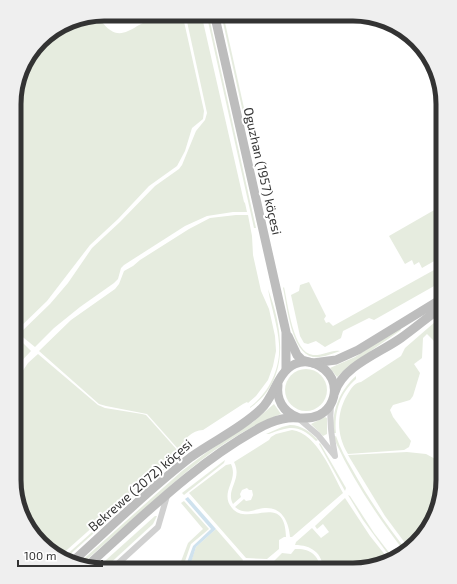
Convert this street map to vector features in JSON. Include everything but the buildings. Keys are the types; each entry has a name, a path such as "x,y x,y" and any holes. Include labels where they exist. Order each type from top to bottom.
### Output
{"main road":[{"name":"Oguzhan (1957) köçesi","path":"216,21 286,332 286,370"},
{"path":"286,370 298,363 328,362 342,358 436,302"},
{"path":"332,403 334,393 341,379 351,370 400,339 436,311"},
{"name":"Oguzhan (1957) köçesi","path":"286,332 297,355 302,360 313,363"},
{"path":"313,363 329,374 333,384 334,393"},
{"name":"Bekrewe (2072) köçesi","path":"76,558 184,463 262,409 269,400 286,370"},
{"path":"278,383 277,393 282,407 289,414 298,418"},
{"name":"Bekrewe (2072) köçesi","path":"92,562 201,466 263,426 279,420 298,418 308,419 318,416 326,411 332,403"}],"street":[{"path":"298,418 318,435 335,456 330,429 332,403"},
{"path":"119,563 158,527 167,496"}],"shaded area":[{"path":"102,21 108,28 115,32 121,33 147,21 184,21 204,111 203,119 192,128 185,151 177,166 149,186 118,219 90,245 47,301 21,326 21,104 25,77 32,62 42,49 62,32 72,27"},
{"path":"187,21 203,21 247,212 233,212 207,216 185,226 124,265 121,268 118,279 114,283 54,328 35,347 21,336 21,332 50,304 68,283 92,248 155,186 179,169 196,131 205,120 207,113"},
{"path":"208,21 210,21 256,228 254,228"},
{"path":"223,21 225,21 248,126 246,126"},
{"path":"436,209 436,260 422,268 419,262 414,265 412,260 405,264 389,236"},
{"path":"248,215 252,236 253,255 261,291 269,309 275,336 276,351 273,366 268,380 256,396 248,403 243,404 203,430 199,430 192,434 185,439 179,450 147,414 99,404 39,351 71,320 115,289 119,284 124,271 189,229 210,218"},
{"path":"436,269 436,285 374,320 369,318 343,331 341,338 325,347 316,341 308,344 304,343 300,336 291,295 299,291 300,285 309,282 326,316 324,319 326,323 329,322 333,326"},
{"path":"284,287 292,327 301,346 306,352 313,355 320,355 340,351 316,357 306,354 295,338 291,327"},
{"path":"268,289 273,304 280,337 278,369 272,383 263,396 250,408 263,395 268,387 276,371 278,362 279,344"},
{"path":"436,321 436,343 427,334 423,338 422,358 414,364 420,373 413,396 410,400 393,405 390,410 393,417 411,441 409,447 404,450 348,454 341,439 339,423 342,407 351,388 355,384 361,382 401,356 405,348"},
{"path":"400,328 401,330 349,366 337,377 330,368 355,357"},
{"path":"21,341 31,351 21,362"},
{"path":"38,354 98,405 105,408 146,415 178,451 64,553 53,546 38,531 27,512 22,491 21,374 28,363"},
{"path":"306,369 321,375 327,390 321,405 306,411 291,405 285,390 291,375"},
{"path":"356,376 356,379 350,384 339,403 336,418 336,433 333,433 335,409 345,388"},
{"path":"274,404 281,414 245,431 211,453 195,465 86,561 82,560 182,471 207,452 253,422"},
{"path":"325,417 327,418 327,434 323,436 311,424"},
{"path":"290,425 302,428 318,440 316,441 310,435 294,428 283,429 266,434"},
{"path":"292,430 309,438 316,446 329,465 343,493 292,537 290,537 284,516 276,510 265,508 246,512 235,507 244,499 246,501 251,500 253,495 252,490 247,488 242,490 240,494 241,497 233,504 231,494 237,474 234,462 276,434"},
{"path":"336,436 345,457 364,490 384,521 403,546 401,548 376,512 343,457 334,437"},
{"path":"320,443 346,488 345,491 319,444"},
{"path":"407,452 426,454 436,459 436,485 430,512 419,531 406,544 385,516 348,455"},
{"path":"174,459 175,460 69,555 67,554"},
{"path":"225,460 224,463 184,495 182,493"},
{"path":"231,464 233,476 227,497 232,508 239,513 247,514 273,512 279,515 284,523 286,537 279,540 279,549 267,559 246,558 189,493 226,465"},
{"path":"348,495 390,554 389,555 363,520"},
{"path":"345,498 370,536 386,556 358,563 322,563 321,559 311,548 295,545 296,542 312,528 321,538 329,532 323,524 317,529 315,526"},
{"path":"184,501 209,529 191,544 184,563 180,563 188,543 203,529 181,503"},
{"path":"155,516 157,516 153,524 110,563 103,563"},
{"path":"216,529 243,560 242,563 190,563 196,547"},
{"path":"295,549 309,551 316,556 319,563 272,563 282,553 291,554"},
{"path":"246,561 268,563 245,563"}],"water":[{"path":"188,497 216,529 196,547 191,563 187,563 193,546 211,529 185,499"}]}
